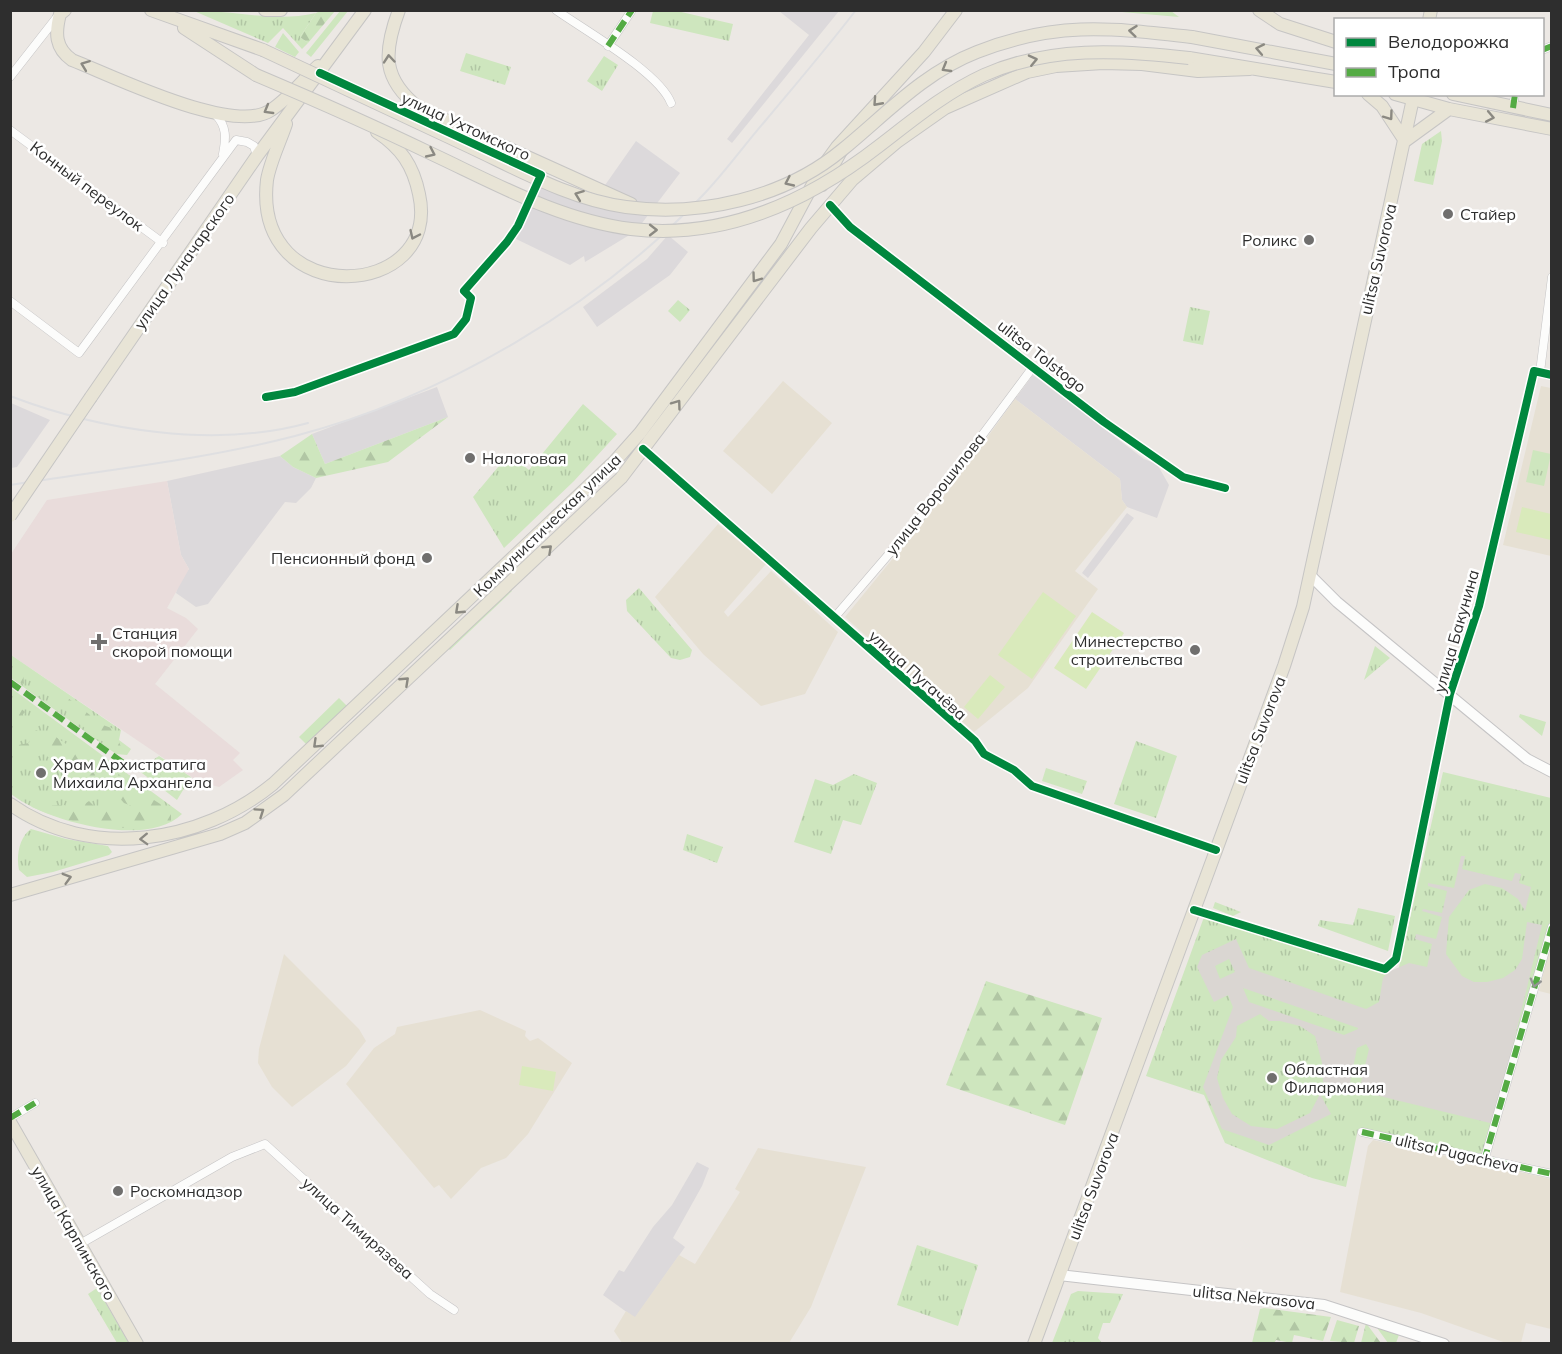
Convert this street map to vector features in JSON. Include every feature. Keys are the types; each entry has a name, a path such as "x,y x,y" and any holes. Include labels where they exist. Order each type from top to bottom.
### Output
{"main road":[{"path":"151,10 168,18 263,50 499,161 583,197 607,204 647,209 731,203 791,181 841,151 896,101 923,81 974,53 1003,43 1057,30 1087,27 1192,37 1334,64"},
{"path":"265,10 281,10"},
{"name":"улица Луначарского","path":"10,516 257,156 365,10"},
{"path":"399,10 388,50 390,70 395,86 419,108 578,178 615,199 647,209"},
{"name":"Коммунистическая улица","path":"10,804 37,819 66,830 100,837 136,839 166,836 216,819 253,801 294,766 517,556 634,440 790,230 821,169 859,122 924,52 956,10"},
{"path":"1259,10 1280,24 1334,42"},
{"path":"62,12 57,26 59,47 72,60 216,115 252,117 270,111 342,42"},
{"path":"168,18 256,75 359,119 553,210 630,229 693,229 738,223 807,195 831,181 927,108 985,75 1015,64 1062,54 1086,52 1189,58 1334,82"},
{"path":"1317,60 1334,58"},
{"name":"Коммунистическая улица","path":"10,895 208,837 245,823 284,795 598,502 643,449 715,351 830,205 898,141 938,111 1027,72 1056,66 1103,63 1142,64 1195,71 1250,69"},
{"path":"1370,96 1382,106 1405,141 1449,109"},
{"path":"1414,97 1449,109 1551,129"},
{"name":"ulitsa Suvorova","path":"1034,1344 1284,666 1311,576 1357,350 1414,97"},
{"path":"1467,97 1551,115"},
{"path":"291,112 267,180 269,218 287,253 305,266 325,275 345,278 371,275 400,257 412,241 419,226 421,203 411,166 396,145 359,119"},
{"path":"790,230 828,177 859,122"},
{"path":"828,177 828,190 840,194"},
{"name":"улица Пугачёва","path":"634,440 643,449"},
{"path":"1311,576 1337,602 1527,759 1551,772"},
{"name":"улица Карпинского","path":"10,1120 137,1344"},
{"name":"ulitsa Nekrasova","path":"1059,1275 1324,1305 1444,1344"}],"street":[{"path":"556,10 608,46 658,85 671,103"},
{"path":"608,46 632,10"},
{"path":"10,77 62,12"},
{"name":"улица Ухтомского","path":"266,397 295,392 454,334 466,319 471,298 464,291 518,226 541,175 320,73"},
{"path":"1513,108 1515,96"},
{"path":"216,115 223,123 226,137 223,156"},
{"name":"Конный переулок","path":"10,130 163,243"},
{"path":"10,301 79,353 163,243 236,140 254,146 257,156"},
{"name":"ulitsa Tolstogo","path":"830,205 850,227 1033,367 1183,477 1225,488"},
{"name":"улица Бакунина","path":"1194,910 1385,969 1389,968 1396,959 1450,694 1479,606 1537,371 1551,277"},
{"name":"улица Ворошилова","path":"834,618 925,512 1033,367"},
{"path":"1537,371 1551,375"},
{"name":"улица Пугачёва","path":"643,449 975,741 984,754 1014,770 1032,786 1216,850"},
{"path":"1484,1161 1551,927"},
{"path":"10,1120 36,1103"},
{"name":"ulitsa Pugacheva","path":"1362,1132 1484,1161 1551,1174"},
{"name":"улица Тимирязева","path":"80,1244 232,1156 265,1144 430,1294 454,1310"}],"shaded area":[{"path":"779,11 839,11 732,143 727,139 809,35"},
{"path":"636,141 680,173 636,231 585,262 584,256 570,265 514,238 543,182 591,199 603,188"},
{"path":"668,235 688,252 670,275 597,327 583,307 647,259"},
{"path":"1033,375 1144,459 1157,464 1169,485 1157,518 1127,507 1122,500 1120,479 1015,399"},
{"path":"783,381 832,423 772,494 723,451"},
{"path":"1541,386 1551,388 1551,556 1503,545"},
{"path":"437,387 448,417 325,464 312,434"},
{"path":"1015,399 1120,479 1122,500 1127,507 1075,571 1098,589 1028,688 974,732 845,617 952,486"},
{"path":"11,403 50,420 17,467 11,468"},
{"path":"280,456 293,467 316,478 311,488 296,503 285,502 208,604 196,607 176,593 180,580 189,569 181,555 167,481"},
{"name":"Станция скорой помощи","path":"167,481 181,555 189,569 167,608 186,618 198,629 155,684 240,753 233,760 243,770 219,787 199,782 11,655 11,554 47,500"},
{"path":"1127,513 1134,518 1088,578 1082,573"},
{"path":"718,524 766,564 724,612 728,617 771,571 838,632 805,694 761,706 703,654 655,597"},
{"path":"1461,856 1465,856 1462,869 1512,881 1515,873 1521,874 1519,883 1531,887 1525,911 1518,899 1502,888 1485,884 1469,890 1449,917 1446,954 1462,976 1474,982 1503,978 1515,970 1522,959 1527,922 1542,925 1494,1124 1359,1091 1369,1049 1366,1044 1357,1048 1349,1087 1323,1082 1322,1063 1315,1036 1300,1026 1269,1021 1260,1014 1237,1026 1236,1037 1221,1060 1217,1078 1223,1098 1232,1114 1251,1126 1277,1129 1310,1113 1320,1094 1331,1114 1269,1145 1222,1129 1203,1087 1233,1007 1228,995 1214,1002 1197,967 1202,955 1236,939 1249,968 1366,1009 1379,1002 1383,978 1388,972 1409,963 1427,967 1432,944 1415,939 1416,934 1436,939 1442,917 1422,911 1423,909 1442,913 1447,891 1428,886 1428,883 1454,888","holes":["1229,959 1235,972 1220,979 1215,966","1243,988 1358,1028 1358,1029 1344,1035 1249,1002"]},
{"path":"1551,942 1552,994 1539,991"},
{"path":"284,954 359,1029 366,1041 346,1066 292,1107 272,1087 258,1063 259,1049"},
{"path":"480,1010 526,1031 525,1036 530,1041 538,1038 572,1063 528,1134 506,1158 481,1168 451,1199 439,1185 434,1188 346,1084 374,1048 395,1034 397,1027"},
{"path":"1373,1140 1551,1179 1551,1329 1526,1323 1521,1343 1506,1343 1421,1313 1340,1292 1368,1146"},
{"path":"758,1148 866,1167 811,1307 789,1343 622,1343 614,1331 626,1311 635,1317 679,1255 695,1264 740,1192 735,1189"},
{"path":"697,1162 709,1168 702,1186 673,1238 685,1247 635,1318 603,1295 619,1270 624,1272 653,1227 672,1205"}],"green space":[{"path":"322,10 335,11 308,43 300,37 316,13"},
{"path":"194,11 285,17 316,13 300,37 308,43 302,49 283,28 268,43"},
{"path":"340,11 348,11 311,57 306,53"},
{"path":"653,11 677,11 733,24 729,41 650,23"},
{"path":"1118,11 1171,11 1179,17 1122,12"},
{"path":"283,33 299,52 295,57 275,47"},
{"path":"466,53 511,67 505,85 460,71"},
{"path":"604,56 618,65 602,91 587,81"},
{"path":"1441,131 1442,141 1433,185 1414,181 1422,144"},
{"path":"678,300 690,310 680,322 668,311"},
{"path":"1190,307 1210,311 1203,345 1183,341"},
{"path":"583,404 617,434 574,481 504,548 473,497 509,454 529,470"},
{"path":"448,417 388,462 316,478 293,467 280,456 312,434 325,464"},
{"path":"1533,450 1551,454 1544,486 1526,482"},
{"path":"1522,507 1551,514 1551,540 1516,532"},
{"path":"506,585 512,591 450,650 442,643"},
{"path":"639,588 692,650 690,657 680,660 671,658 627,611 626,600"},
{"path":"1043,592 1076,616 1032,679 998,655"},
{"path":"1092,612 1124,633 1086,689 1054,668"},
{"path":"1375,646 1390,658 1364,680"},
{"path":"11,655 121,730 119,740 131,749 127,755 116,754 11,678"},
{"path":"20,664 33,672 29,677 23,672 24,684 17,680 13,670"},
{"path":"990,675 1005,687 978,719 964,707"},
{"path":"11,688 182,814 166,824 145,829 121,830 71,821 27,804 11,794"},
{"path":"55,688 90,715 92,721 114,729 121,747 119,752 68,716 50,689"},
{"path":"339,698 347,706 307,745 299,737"},
{"path":"10,699 25,712 14,724 11,724"},
{"path":"1520,714 1546,722 1542,736 1519,717"},
{"path":"37,730 41,737 35,749 16,751 18,745 29,743 31,731"},
{"path":"56,737 69,746 60,758 48,757 42,751"},
{"path":"1136,741 1177,756 1156,818 1114,804"},
{"path":"81,745 90,752 87,767 68,788 65,771"},
{"path":"159,756 191,777 177,800 138,770"},
{"path":"102,761 126,780 124,783 98,793 74,794"},
{"path":"164,763 188,778 176,797 159,784 161,775 157,767"},
{"path":"1046,768 1087,781 1082,794 1042,781"},
{"path":"1443,772 1551,798 1551,923 1483,1155 1358,1129 1346,1187 1312,1178 1225,1143 1204,1095 1146,1076 1204,917 1397,976"},
{"path":"854,774 877,783 861,825 843,820 831,854 794,842 815,779 833,785"},
{"path":"127,791 142,800 154,800 171,811 171,821 136,828 100,826 65,819 32,807 30,804 34,798 42,806 64,805 74,811 89,801 98,810 99,800 109,798 115,808 124,815 131,810 150,813 124,803 117,795"},
{"path":"31,829 66,839 108,846 112,852 109,855 53,872 27,877 19,870 18,853 21,842"},
{"path":"687,834 723,847 717,863 683,850"},
{"path":"1215,902 1241,912 1233,916 1213,908"},
{"path":"1358,908 1395,916 1388,951 1318,926 1320,920 1353,925"},
{"path":"986,981 1102,1018 1065,1125 946,1085"},
{"path":"522,1066 556,1072 553,1091 519,1085"},
{"path":"917,1245 978,1265 958,1326 897,1305"},
{"path":"97,1288 129,1343 117,1343 88,1294"},
{"path":"1078,1291 1123,1294 1110,1323 1103,1323 1098,1338 1102,1343 1052,1343 1071,1294"},
{"path":"1260,1309 1331,1317 1323,1341 1294,1335 1292,1343 1276,1340 1274,1343 1252,1343"},
{"path":"1337,1320 1359,1326 1354,1343 1330,1341"},
{"path":"1372,1321 1400,1332 1396,1343 1388,1343"},
{"path":"1366,1323 1381,1343 1361,1343"}],"railway":[{"path":"10,485 189,458 295,436 351,419 407,397 462,372 516,342 567,310 616,274 662,235 704,194 856,10"},
{"path":"10,396 81,418 157,432 234,435 272,431 308,423"}],"marked path":[{"path":"608,46 632,10"},
{"path":"1544,49 1552,46"},
{"path":"1513,108 1515,96"},
{"path":"10,682 129,767"},
{"path":"1484,1161 1552,927"},
{"path":"10,1118 35,1103"},
{"path":"1362,1132 1552,1174"}],"cycle path":[{"path":"266,397 295,392 454,334 466,319 471,298 464,291 518,226 541,175 320,73"},
{"path":"830,205 850,227 1104,422 1183,477 1225,488"},
{"path":"1194,910 1385,969 1396,959 1450,694 1479,606 1534,371 1552,375"},
{"path":"643,449 975,741 984,754 1014,770 1032,786 1216,850"}],"place":[{"name":"Стайер","path":"1448,214"},
{"name":"Роликс","path":"1309,240"},
{"name":"Налоговая","path":"470,458"},
{"name":"Пенсионный фонд","path":"427,558"},
{"name":"Станция скорой помощи","path":"99,642"},
{"name":"Минестерство строительства","path":"1195,650"},
{"name":"Храм Архистратига Михаила Архангела","path":"41,773"},
{"name":"Областная Филармония","path":"1272,1078"},
{"name":"Роскомнадзор","path":"118,1191"}]}
